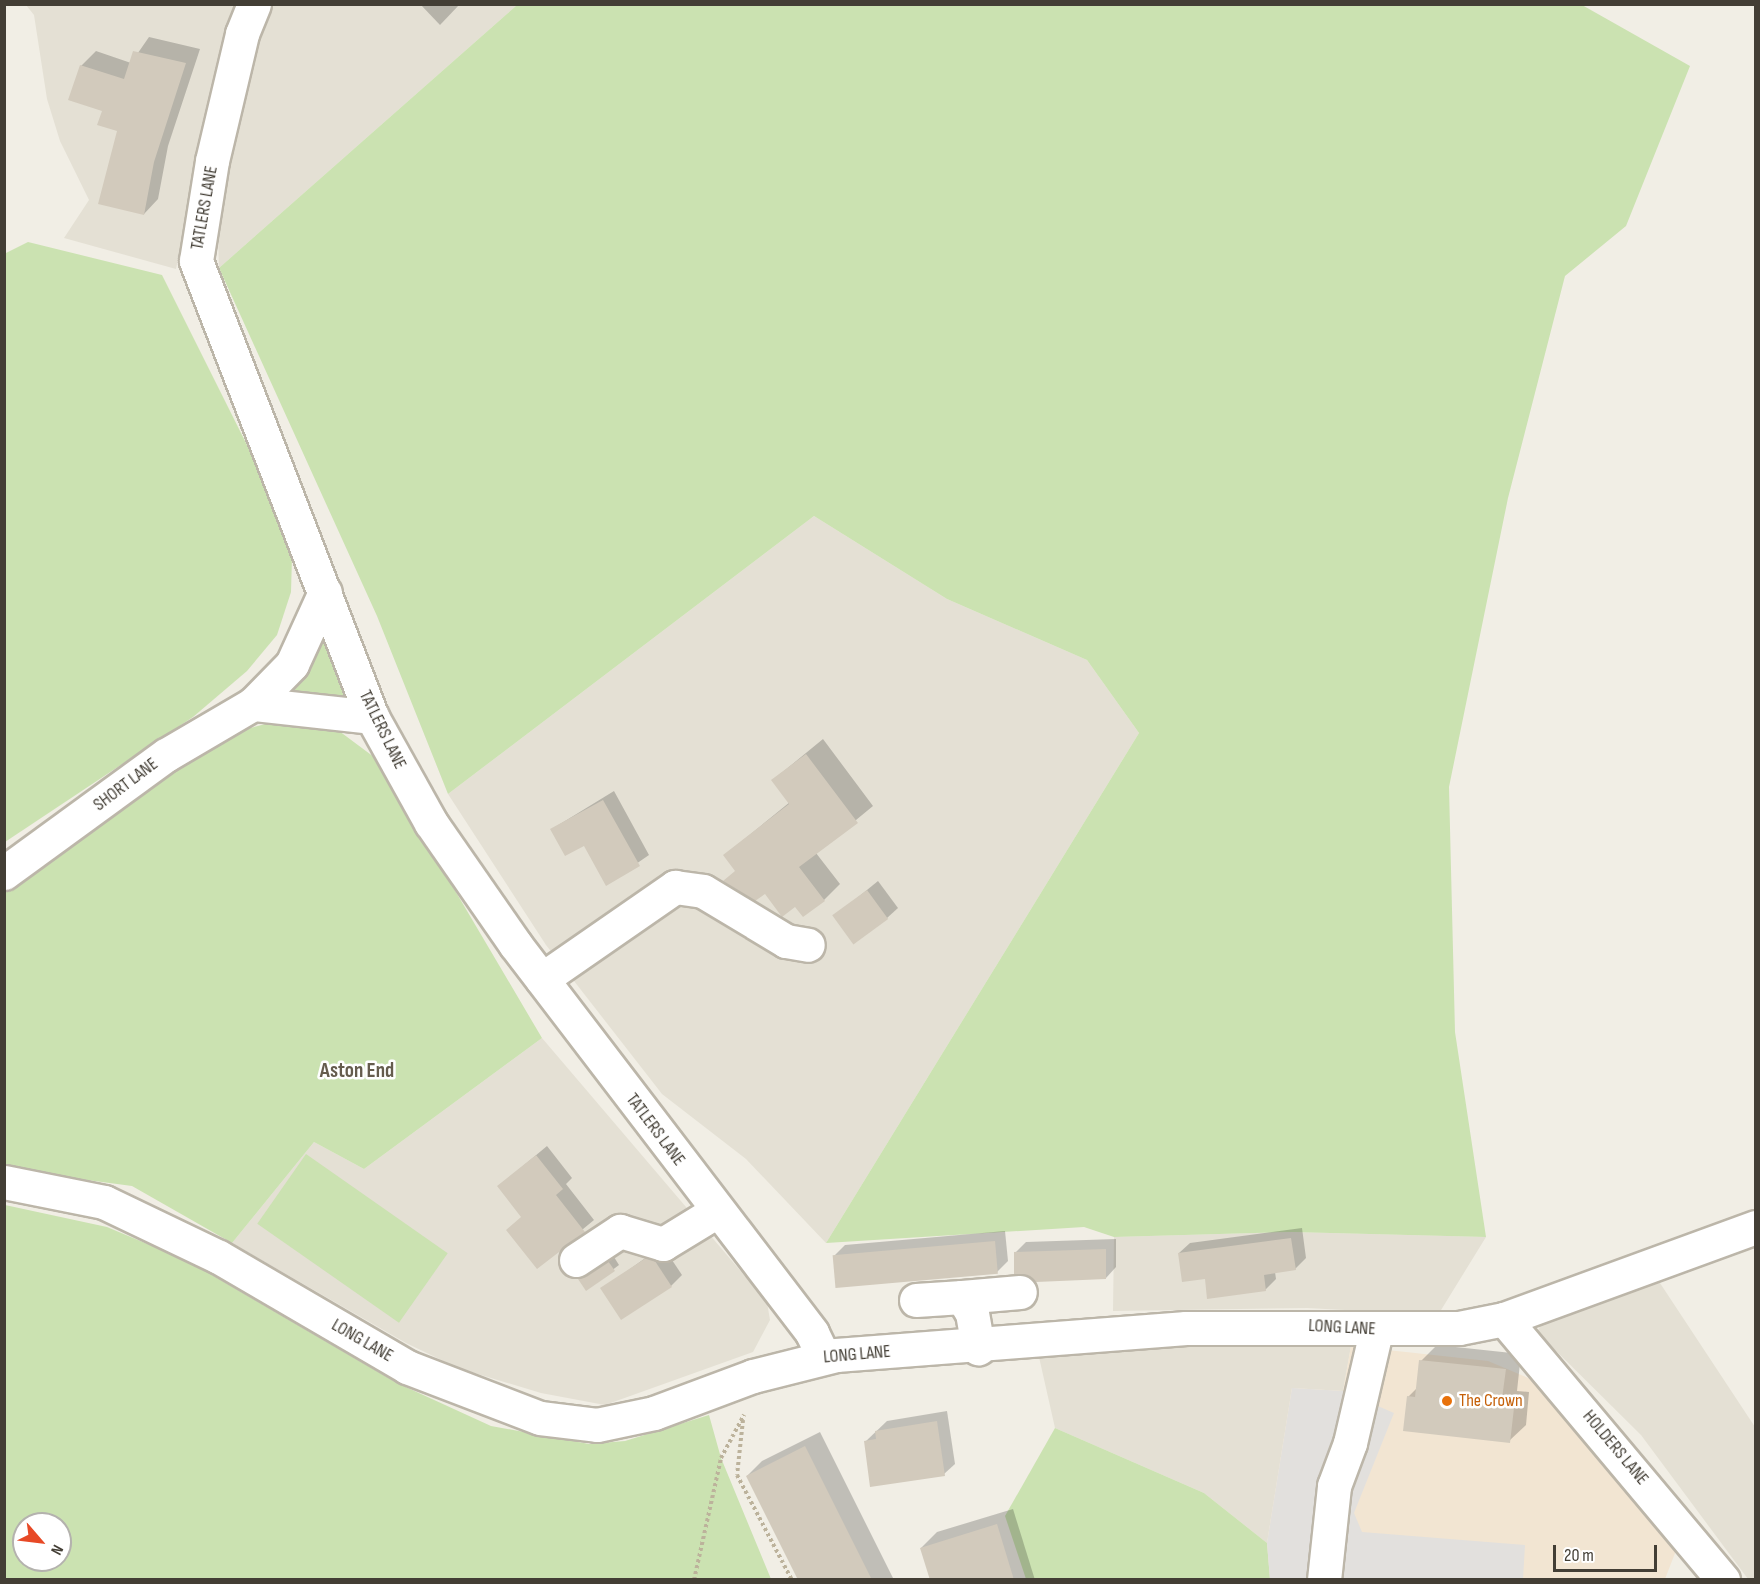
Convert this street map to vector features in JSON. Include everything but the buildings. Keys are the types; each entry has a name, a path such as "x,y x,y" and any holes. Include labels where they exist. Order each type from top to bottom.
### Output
{"street":[{"name":"TATLERS LANE","path":"255,4 242,34 212,161 196,261 372,717 431,823 542,979 812,1333 823,1356"},
{"name":"SHORT LANE","path":"4,873 166,755 253,704 292,664 325,592"},
{"path":"253,704 372,717"},
{"path":"542,979 675,887 703,891 786,941 808,945"},
{"name":"LONG LANE","path":"4,1182 104,1202 148,1221 407,1367 540,1418 597,1425 654,1413 753,1376 823,1356 978,1348 1186,1328 1279,1324 1376,1331 1459,1328 1504,1319 1755,1227"},
{"path":"576,1260 620,1231 663,1244 717,1211"},
{"path":"916,1300 1020,1292"},
{"path":"962,1297 972,1313 978,1348"},
{"name":"HOLDERS LANE","path":"1504,1319 1723,1580"},
{"path":"1324,1580 1334,1486 1350,1443 1376,1331"}],"path":[{"path":"753,1376 743,1418 737,1475 792,1580"},
{"path":"694,1580 721,1458 743,1418"}],"shaded area":[{"path":"26,5 240,5 209,103 176,269 64,238 89,200 60,141 47,99 34,15"},
{"path":"272,5 517,5 219,268 217,204 257,38"},
{"path":"814,516 947,599 1087,660 1139,733 826,1243 746,1159 662,1094 546,945 448,794"},
{"path":"542,1038 767,1302 770,1320 753,1352 605,1405 541,1393 458,1368 406,1343 232,1243 314,1142 364,1169"},
{"path":"1292,1232 1486,1237 1438,1315 1307,1308 1113,1311 1114,1237"},
{"path":"1656,1277 1755,1427 1755,1579 1748,1579 1641,1435 1537,1332 1546,1315"},
{"path":"1236,1339 1351,1346 1343,1391 1292,1388 1267,1543 1204,1493 1055,1428 1039,1357"},
{"path":"1351,1346 1488,1361 1545,1385 1679,1543 1665,1579 1270,1580 1267,1543 1292,1388 1343,1391"},
{"path":"1292,1388 1343,1391 1394,1413 1354,1513 1362,1532 1525,1545 1523,1579 1270,1580 1267,1543"}],"green space":[{"path":"517,5 1582,5 1690,66 1626,226 1565,276 1508,498 1449,787 1455,1032 1486,1237 1292,1232 1114,1237 1084,1227 826,1243 1139,733 1087,660 947,599 814,516 448,794 377,616 219,268"},
{"path":"28,242 162,275 278,507 292,557 291,592 277,635 247,671 193,717 5,842 4,254"},
{"path":"320,618 355,702 278,689"},
{"path":"288,718 327,722 378,760 542,1038 364,1169 314,1142 232,1243 132,1186 5,1169 5,884 217,737"},
{"path":"306,1154 448,1253 399,1323 257,1224"},
{"path":"5,1205 107,1227 188,1261 397,1383 491,1426 589,1444 625,1441 709,1415 721,1458 771,1579 5,1579"},
{"path":"1055,1428 1204,1493 1267,1543 1270,1579 1026,1579 1005,1516"}],"place":[{"name":"The Crown","path":"1447,1401"}],"district":[{"name":"Aston End","path":"357,1071"}]}
